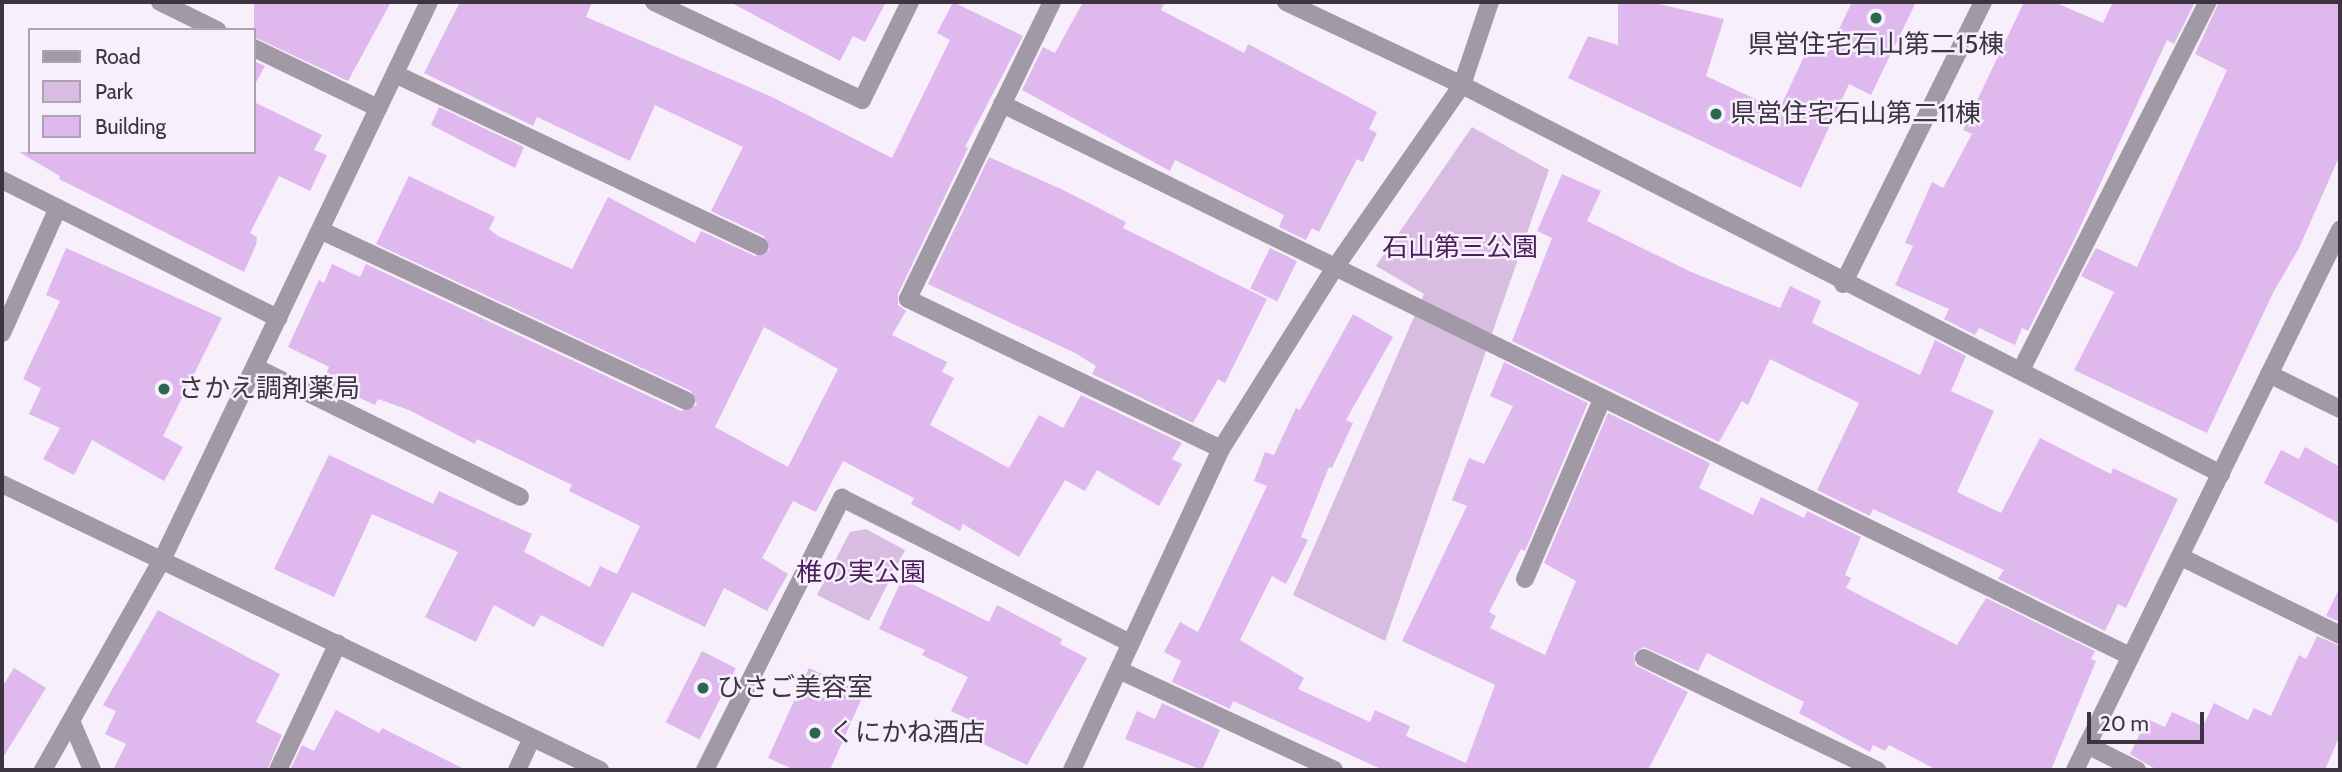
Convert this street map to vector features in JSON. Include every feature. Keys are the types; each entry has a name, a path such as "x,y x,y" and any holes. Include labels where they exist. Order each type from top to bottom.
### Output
{"street":[{"path":"160,2 213,28"},
{"path":"43,770 162,560 429,2"},
{"path":"654,2 862,100 910,2"},
{"path":"1052,2 908,299 1220,449"},
{"path":"1286,2 1462,85 1843,284 2021,370 2221,474"},
{"path":"1072,770 1220,449 1334,269 1462,85 1490,2"},
{"path":"1843,284 1983,2"},
{"path":"2021,370 2208,2"},
{"path":"256,49 378,108"},
{"path":"395,74 759,246"},
{"path":"1003,104 1334,269 2130,656"},
{"path":"2,180 278,318"},
{"path":"2,333 58,208"},
{"path":"320,230 686,401"},
{"path":"2075,770 2340,230"},
{"path":"255,367 520,497"},
{"path":"2269,374 2340,410"},
{"path":"1525,579 1602,399"},
{"path":"2,484 600,770"},
{"path":"705,770 842,498 1130,643"},
{"path":"2181,557 2340,635"},
{"path":"278,770 338,643"},
{"path":"1644,658 1877,770"},
{"path":"1119,670 1334,770"},
{"path":"72,723 92,770"},
{"path":"517,770 533,738"},
{"path":"2087,745 2137,770"}],"green space":[{"name":"石山第三公園","path":"1472,127 1549,170 1385,641 1293,595 1424,294 1376,266"},
{"name":"椎の実公園","path":"866,529 905,550 869,621 817,595 850,532"}],"building":[{"path":"254,2 391,2 348,81 256,38"},
{"path":"460,2 592,2 586,17 772,97 892,158 950,40 937,33 953,2 1023,36 965,147 968,148 898,294 898,305 906,311 892,335 947,362 942,372 954,378 930,425 1009,468 1039,415 1063,428 1081,395 1182,443 1172,459 1182,464 1159,506 1097,470 1085,491 1065,480 1019,557 963,524 960,531 911,504 914,498 843,461 816,512 793,501 762,558 788,574 767,611 724,588 705,627 632,592 603,647 541,615 534,627 494,605 476,642 425,617 458,552 372,514 334,597 274,569 329,455 433,504 439,491 532,534 524,552 590,587 600,566 617,574 640,526 569,491 572,485 477,439 475,444 409,410 378,399 375,405 323,381 329,367 288,347 319,280 324,283 332,264 360,277 366,264 681,411 697,405 691,391 376,244 409,176 495,217 489,229 498,236 572,269 608,197 695,243 701,231 755,256 769,250 764,236 711,211 743,147 655,105 630,161 537,117 533,126 424,73","holes":["764,327 838,369 788,467 715,427"]},
{"path":"730,2 886,2 865,42 853,36 840,61"},
{"path":"1083,2 1165,2 1161,10 1244,53 1248,44 1377,112 1369,129 1377,133 1363,162 1357,159 1319,232 1312,228 1306,240 1279,227 1284,215 1175,160 1170,171 1022,90 1043,47 1055,53"},
{"path":"1618,2 1650,2 1724,19 1706,76 1779,110 1808,48 1826,56 1852,2 1916,2 1871,95 1849,84 1801,188 1568,78 1588,36 1618,45"},
{"path":"2024,2 2054,2 2103,23 2113,2 2195,2 2174,44 2167,40 2075,238 2028,331 2022,328 2015,345 1979,328 1975,335 1944,319 1949,309 1895,285 1913,246 1905,243 1932,182 1943,188 1972,134 1963,130"},
{"path":"2219,2 2340,2 2340,155 2299,248 2273,293 2207,433 2074,370 2114,292 2081,276 2096,248 2137,267 2227,70 2195,54"},
{"path":"256,62 265,66 256,82"},
{"path":"256,103 322,135 314,150 327,155 310,191 279,176 250,233 257,237 256,245 244,272 59,179 60,176 19,152 256,154"},
{"path":"439,107 524,147 515,168 431,125"},
{"path":"989,157 1126,222 1123,228 1267,299 1225,383 1218,379 1193,423 1092,374 1096,366 1075,353 928,284"},
{"path":"1562,174 1601,191 1587,221 1689,271 1780,308 1790,286 1821,301 1812,323 1920,375 1935,340 1966,356 1951,391 1994,411 1957,492 2001,513 2040,438 2111,474 2113,468 2178,499 2126,608 2118,604 2105,631 1998,579 2004,570 1873,509 1870,516 1817,490 1859,403 1770,359 1748,405 1742,401 1719,442 1512,341 1552,238 1537,231"},
{"path":"66,248 222,318 163,436 183,447 164,481 92,440 74,475 43,459 60,428 29,414 41,388 23,379 60,301 46,295"},
{"path":"1270,248 1297,261 1277,302 1250,288"},
{"path":"1353,314 1393,337 1346,420 1353,423 1332,468 1329,467 1301,537 1308,540 1286,584 1272,576 1240,640 1304,678 1298,689 1370,722 1375,710 1410,726 1406,736 1466,763 1495,685 1402,641 1467,506 1452,500 1469,458 1484,464 1513,406 1490,396 1504,362 1588,403 1525,551 1521,549 1489,612 1496,616 1490,628 1545,655 1576,581 1544,563 1608,413 1710,463 1699,488 1753,515 1761,497 1804,518 1807,511 1861,537 1845,575 1851,578 1846,588 1957,645 1986,598 2095,651 2091,659 2096,661 2051,770 1937,770 1889,745 1885,751 1873,745 1870,752 1799,713 1804,702 1707,653 1698,671 1644,647 1634,653 1635,665 1688,692 1648,770 1383,770 1233,701 1230,709 1172,682 1181,661 1164,652 1180,622 1198,632 1267,486 1254,481 1265,452 1274,455 1296,408 1300,410"},
{"path":"2305,447 2340,467 2340,524 2264,483 2281,450 2299,459"},
{"path":"902,579 989,622 997,605 1062,639 1060,644 1087,658 1027,765 977,741 984,727 951,711 968,677 922,655 925,650 879,629"},
{"path":"2340,587 2340,622 2326,616"},
{"path":"158,610 280,674 256,722 282,735 267,770 113,770 126,744 105,734 116,711 103,705"},
{"path":"2317,636 2340,646 2340,735 2325,770 2157,770 2130,754 2147,719 2165,727 2172,712 2203,726 2214,703 2248,720 2254,708 2271,716 2299,655 2306,659"},
{"path":"702,651 736,668 700,740 666,722"},
{"path":"14,668 46,688 2,759 2,687"},
{"path":"809,668 864,693 830,770 795,770 768,758"},
{"path":"1162,703 1220,730 1202,770 1125,739 1137,711 1155,719"},
{"path":"336,710 379,733 382,728 466,770 290,770 302,745 314,751"}],"place":[{"name":"県営住宅石山第二15棟","path":"1876,18"},
{"name":"県営住宅石山第二11棟","path":"1716,114"},
{"name":"さかえ調剤薬局","path":"164,389"},
{"name":"ひさご美容室","path":"703,688"},
{"name":"くにかね酒店","path":"815,733"}]}
